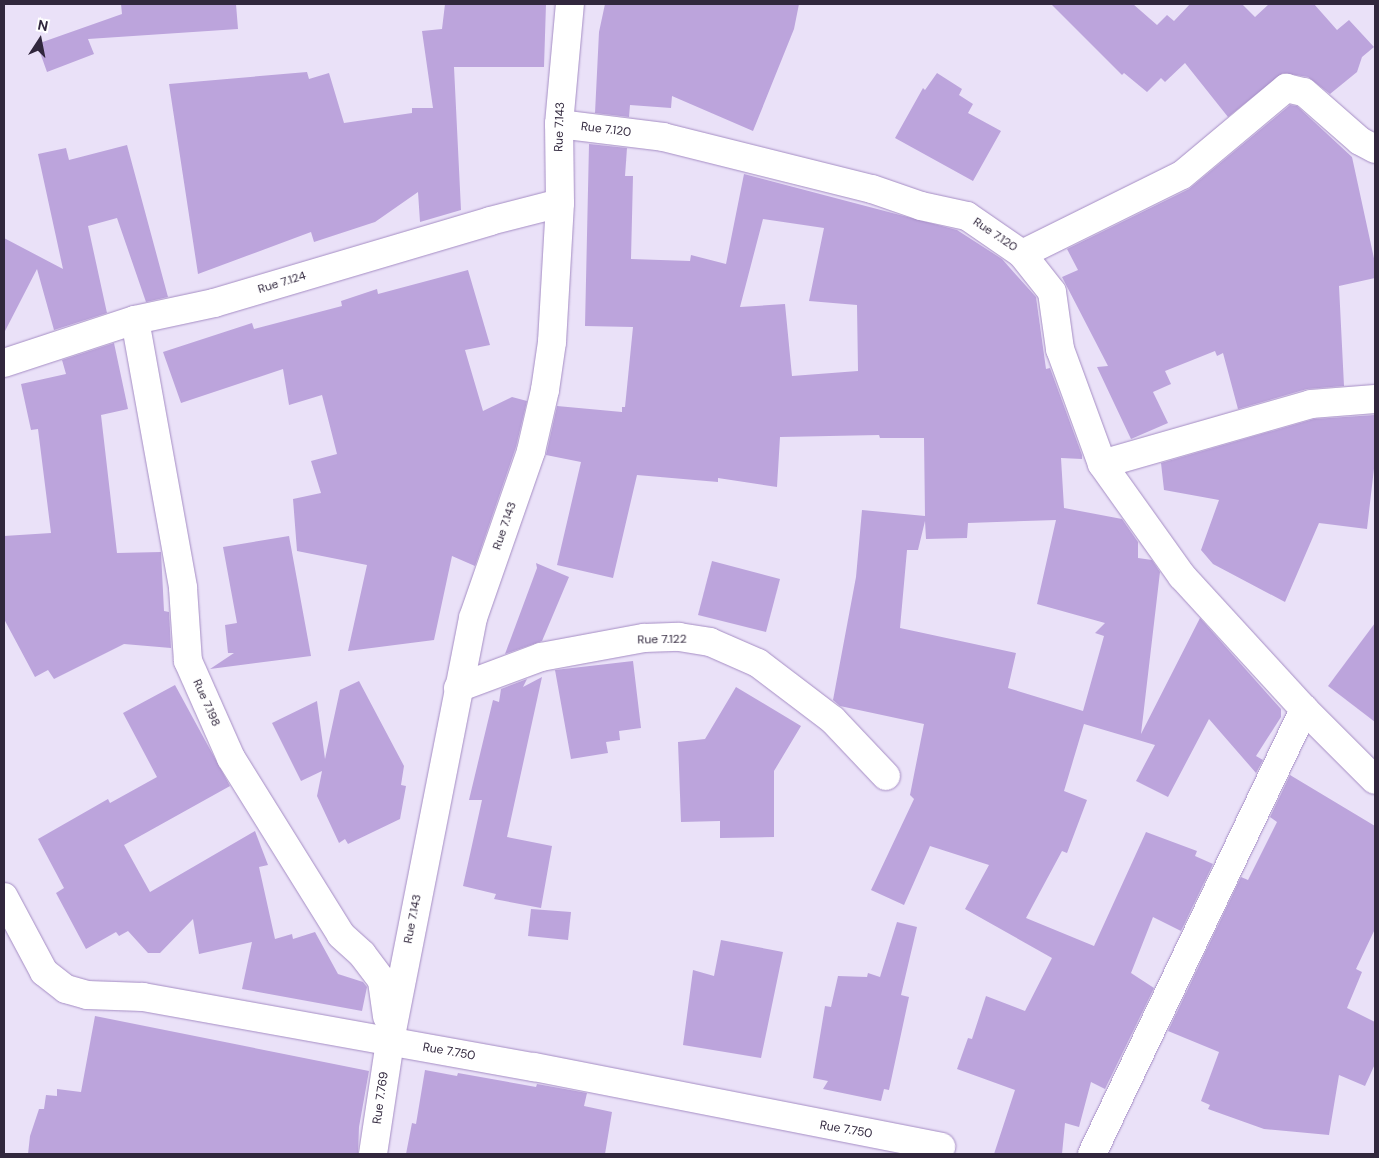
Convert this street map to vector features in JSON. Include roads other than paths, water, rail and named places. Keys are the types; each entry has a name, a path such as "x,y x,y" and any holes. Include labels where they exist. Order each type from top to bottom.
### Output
{"street":[{"name":"Rue 7.143","path":"390,1041 473,618 531,451 545,390 552,342 560,203 559,124 570,4"},
{"path":"1022,254 1182,175 1286,88 1304,92 1360,141 1375,148"},
{"name":"Rue 7.120","path":"559,124 663,137 872,189 921,206 967,216 1022,254 1052,292 1060,350 1102,464 1182,576 1304,709 1375,780"},
{"name":"Rue 7.124","path":"4,362 135,320 214,303 490,220 560,203"},
{"name":"Rue 7.198","path":"135,320 183,588 188,661 230,758 341,935 362,954 382,981 390,1041"},
{"path":"1102,464 1312,404 1375,399"},
{"name":"Rue 7.122","path":"458,688 541,657 644,638 679,637 710,642 758,663 833,720 886,776"},
{"path":"1092,1154 1304,709"},
{"name":"Rue 7.750","path":"4,898 44,972 66,989 88,996 143,997 390,1041 941,1147"},
{"name":"Rue 7.769","path":"373,1154 390,1041"}]}
